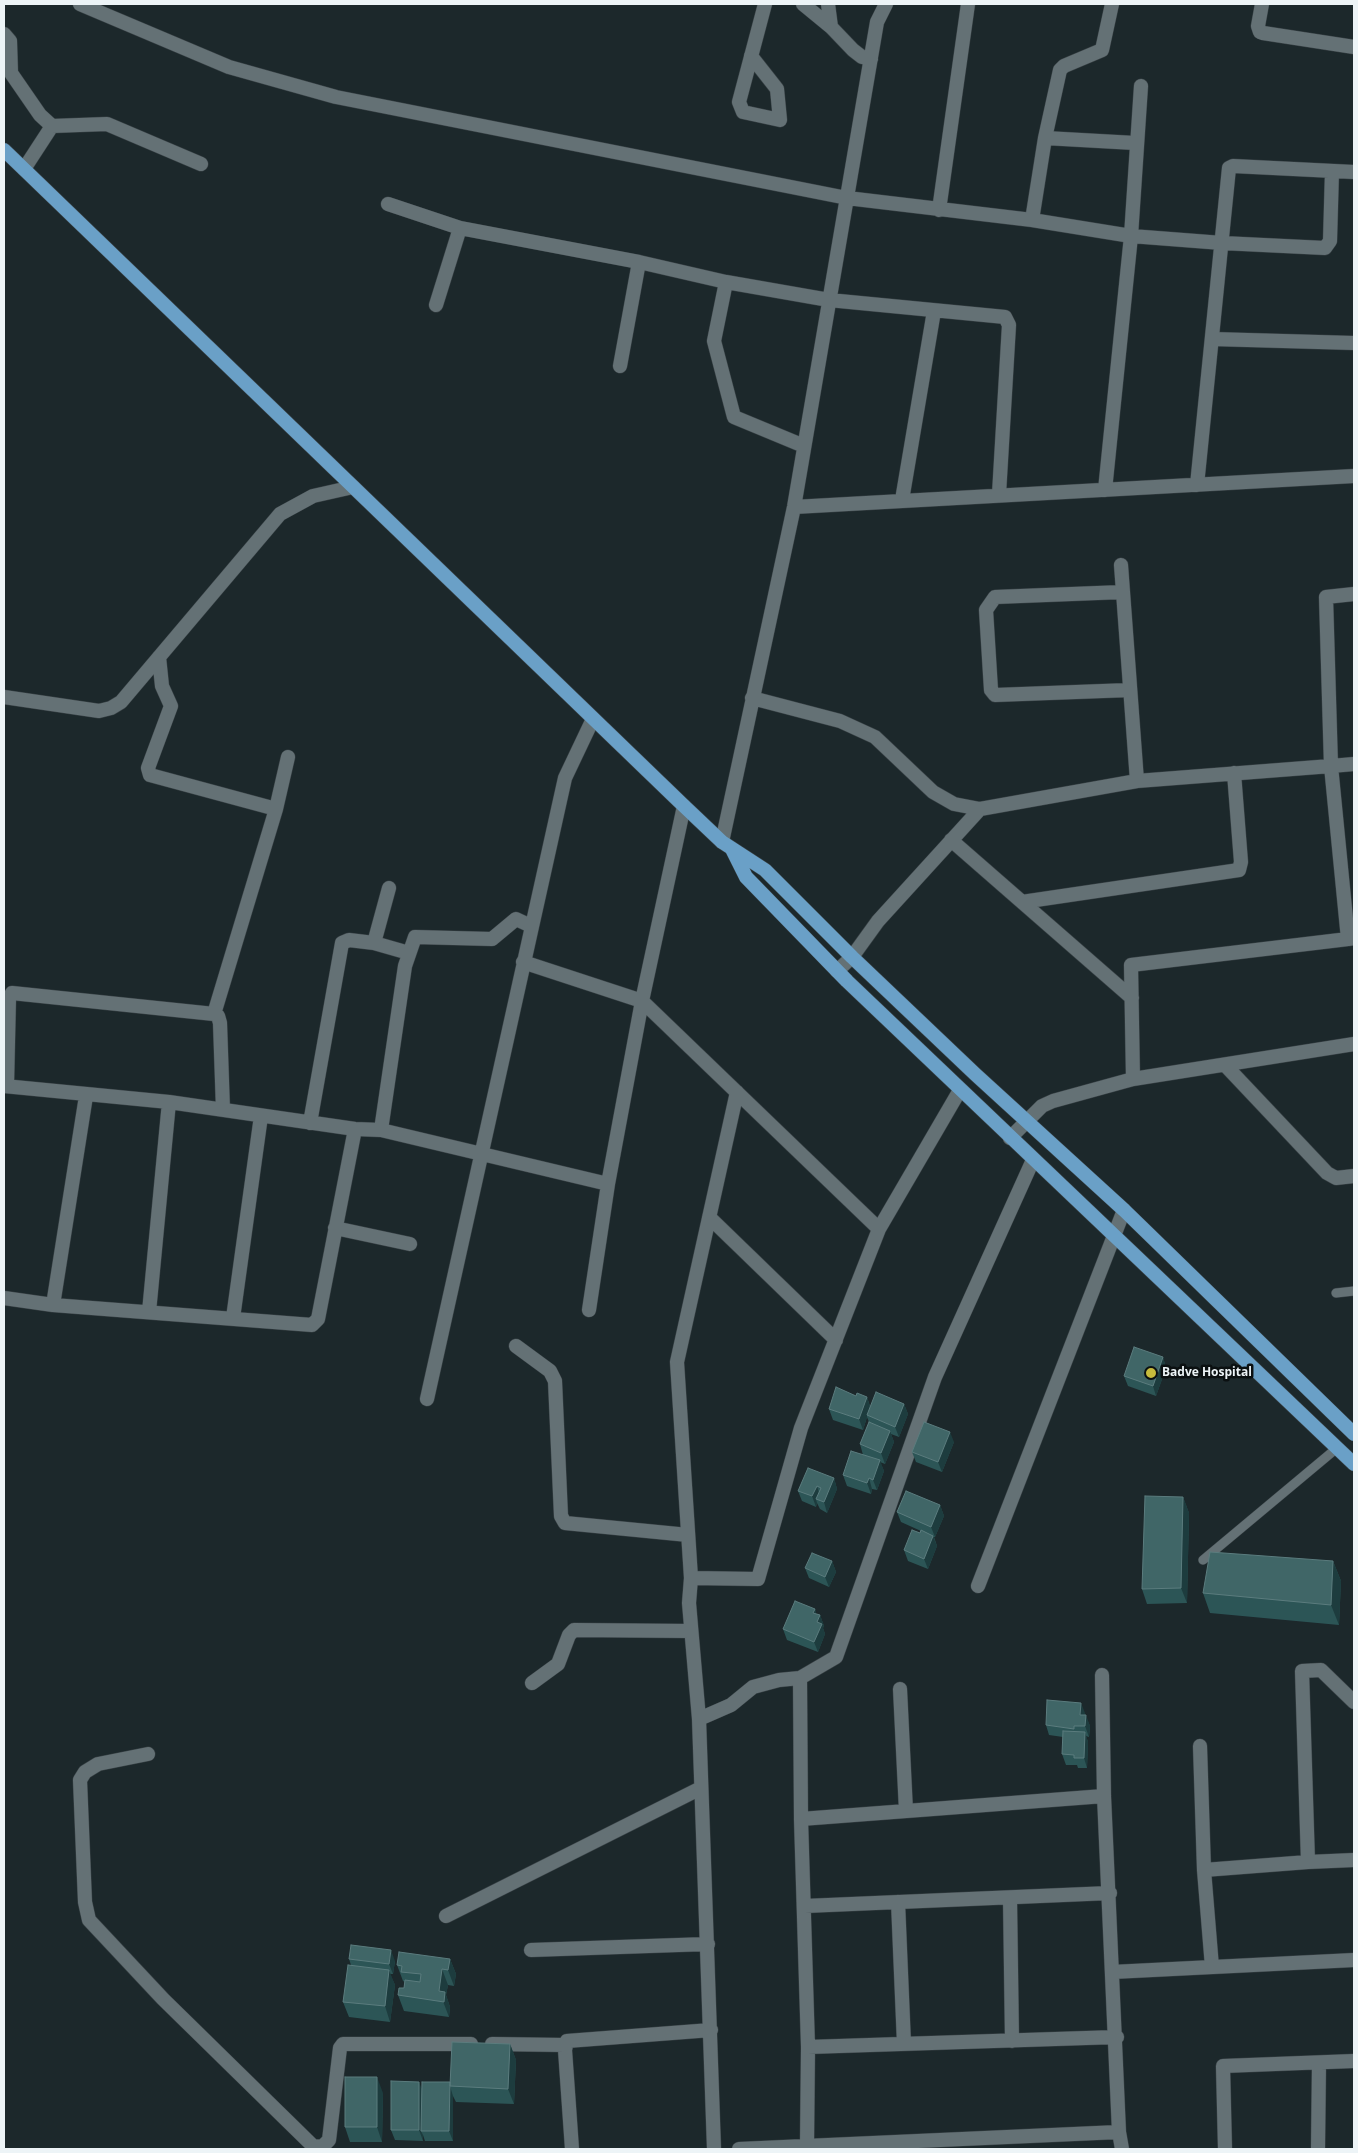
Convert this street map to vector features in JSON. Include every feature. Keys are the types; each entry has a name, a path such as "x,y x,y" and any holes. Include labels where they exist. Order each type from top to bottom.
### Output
{"main road":[{"path":"4,150 684,806 727,845 765,870 852,957 1026,1121 1124,1210 1354,1434"},
{"path":"727,845 746,877 837,971 1033,1160 1354,1464"}],"street":[{"path":"80,4 229,67 345,99 847,198 1032,220 1131,236 1325,248 1330,241 1332,170"},
{"path":"751,56 765,4"},
{"path":"803,4 831,27 858,54 871,59"},
{"path":"828,4 831,27"},
{"path":"727,845 752,698 794,506 877,22 886,4"},
{"path":"939,210 968,4"},
{"path":"1032,220 1045,138 1060,70 1064,66 1102,50 1112,4"},
{"path":"1262,4 1258,26 1263,34 1354,47"},
{"path":"4,34 10,41 11,74 40,115 52,126 107,124 201,164"},
{"path":"1105,490 1131,236 1141,86"},
{"path":"24,169 52,126"},
{"path":"1045,138 1136,143"},
{"path":"1197,485 1229,170 1231,167 1354,172"},
{"path":"388,204 460,228 639,262 726,282 829,300 1001,316 1008,320 998,494"},
{"path":"436,305 460,228"},
{"path":"620,366 639,262"},
{"path":"726,282 714,341 734,416 804,446"},
{"path":"902,500 934,311"},
{"path":"1212,339 1354,342"},
{"path":"794,506 1354,476"},
{"path":"4,697 99,711 111,708 121,702 280,514 313,496 353,487"},
{"path":"1121,565 1137,781"},
{"path":"1123,592 995,597 986,610 991,690 995,695 1130,690"},
{"path":"1133,1079 1131,965 1351,939 1331,766 1326,597 1354,594"},
{"path":"159,657 162,686 171,706 148,768 150,775 276,809"},
{"path":"752,698 840,721 875,737 933,792 954,804 980,808 1137,781 1354,764"},
{"path":"427,1399 483,1154 523,962 565,778 593,719"},
{"path":"214,1014 276,809 288,757"},
{"path":"1022,902 1239,870 1241,862 1234,773"},
{"path":"589,1310 608,1184 642,1002 684,806"},
{"path":"837,971 852,957 878,921 980,808"},
{"path":"952,840 1132,998"},
{"path":"374,943 389,888"},
{"path":"381,1130 405,966 415,937 492,939 516,919 531,926"},
{"path":"310,1122 341,946 349,940 374,943 409,953"},
{"path":"523,962 642,1002 879,1229"},
{"path":"223,1110 220,1023 218,1016 214,1014 12,993 9,998 6,1086 86,1096 169,1102 261,1116 355,1129 381,1130 608,1184"},
{"path":"1010,1138 1042,1106 1052,1101 1133,1079 1354,1044"},
{"path":"1225,1065 1327,1174 1336,1178 1354,1176"},
{"path":"691,1578 758,1579 801,1428 879,1229 960,1090"},
{"path":"714,2149 699,1719 689,1603 691,1578 677,1362 737,1092"},
{"path":"53,1304 86,1096"},
{"path":"149,1312 169,1102"},
{"path":"233,1318 261,1116"},
{"path":"4,1298 307,1326 316,1323 355,1129"},
{"path":"699,1719 732,1705 753,1686 779,1680 800,1678 836,1657 935,1377 1033,1160"},
{"path":"978,1586 1124,1210"},
{"path":"709,1217 836,1340"},
{"path":"335,1228 410,1244"},
{"path":"516,1346 550,1372 555,1381 561,1516 565,1523 688,1535"},
{"path":"532,1683 558,1664 569,1634 574,1630 691,1631"},
{"path":"1308,1862 1302,1672 1321,1670 1354,1702"},
{"path":"1102,1675 1104,1796 1117,2037 1119,2132 1122,2149"},
{"path":"800,1678 801,1819 808,2047 807,2146"},
{"path":"900,1689 906,1811"},
{"path":"1200,1746 1204,1870 1212,1967"},
{"path":"148,1754 98,1764 86,1772 80,1780 87,1912 94,1926 163,1999 313,2146 326,2145 329,2140 340,2048 343,2044 565,2045 570,2040 711,2030"},
{"path":"446,1916 701,1788"},
{"path":"801,1819 1104,1796"},
{"path":"1204,1870 1354,1860"},
{"path":"805,1906 1110,1893"},
{"path":"1010,1898 1012,2041"},
{"path":"898,1902 904,2044"},
{"path":"531,1950 708,1944"},
{"path":"1112,1972 1354,1960"},
{"path":"808,2047 1117,2037"},
{"path":"565,2045 572,2149"},
{"path":"1226,2149 1223,2066 1354,2061"},
{"path":"1318,2149 1319,2062"},
{"path":"739,2149 1119,2132"}],"lane":[{"path":"1336,1293 1354,1292"},
{"path":"1203,1560 1337,1448"}],"building":[{"path":"1134,1347 1163,1357 1153,1386 1124,1376"},
{"path":"836,1387 856,1396 857,1393 867,1397 859,1419 829,1409"},
{"path":"876,1392 904,1404 895,1427 867,1415"},
{"path":"869,1422 890,1431 881,1453 860,1444"},
{"path":"924,1422 950,1432 938,1462 912,1452"},
{"path":"851,1451 880,1460 873,1480 869,1478 867,1483 843,1475"},
{"path":"808,1468 834,1478 824,1502 816,1499 821,1488 817,1486 812,1496 798,1491"},
{"path":"906,1491 940,1505 931,1527 897,1512"},
{"path":"1145,1496 1183,1497 1181,1588 1142,1589"},
{"path":"912,1530 920,1533 921,1530 933,1536 924,1559 904,1550"},
{"path":"1210,1552 1333,1561 1331,1605 1203,1593"},
{"path":"812,1553 832,1561 825,1577 805,1568"},
{"path":"795,1601 815,1609 813,1613 820,1615 817,1622 822,1624 814,1642 783,1629"},
{"path":"1047,1700 1081,1703 1080,1715 1086,1715 1085,1726 1074,1726 1074,1729 1046,1725"},
{"path":"1063,1731 1085,1732 1084,1758 1074,1758 1074,1755 1062,1754"},
{"path":"351,1945 391,1950 389,1964 349,1959"},
{"path":"399,1952 450,1959 448,1970 442,1969 439,1991 445,1992 444,2002 398,1995 399,1988 404,1988 405,1980 420,1982 421,1974 401,1972 402,1966 397,1965"},
{"path":"348,1965 389,1970 385,2006 343,2002"},
{"path":"452,2042 510,2044 508,2089 450,2086"},
{"path":"345,2077 377,2077 377,2127 345,2127"},
{"path":"391,2081 419,2082 419,2130 391,2130"},
{"path":"422,2082 450,2082 449,2131 421,2131"}],"place":[{"name":"Badve Hospital","path":"1151,1373"}]}
